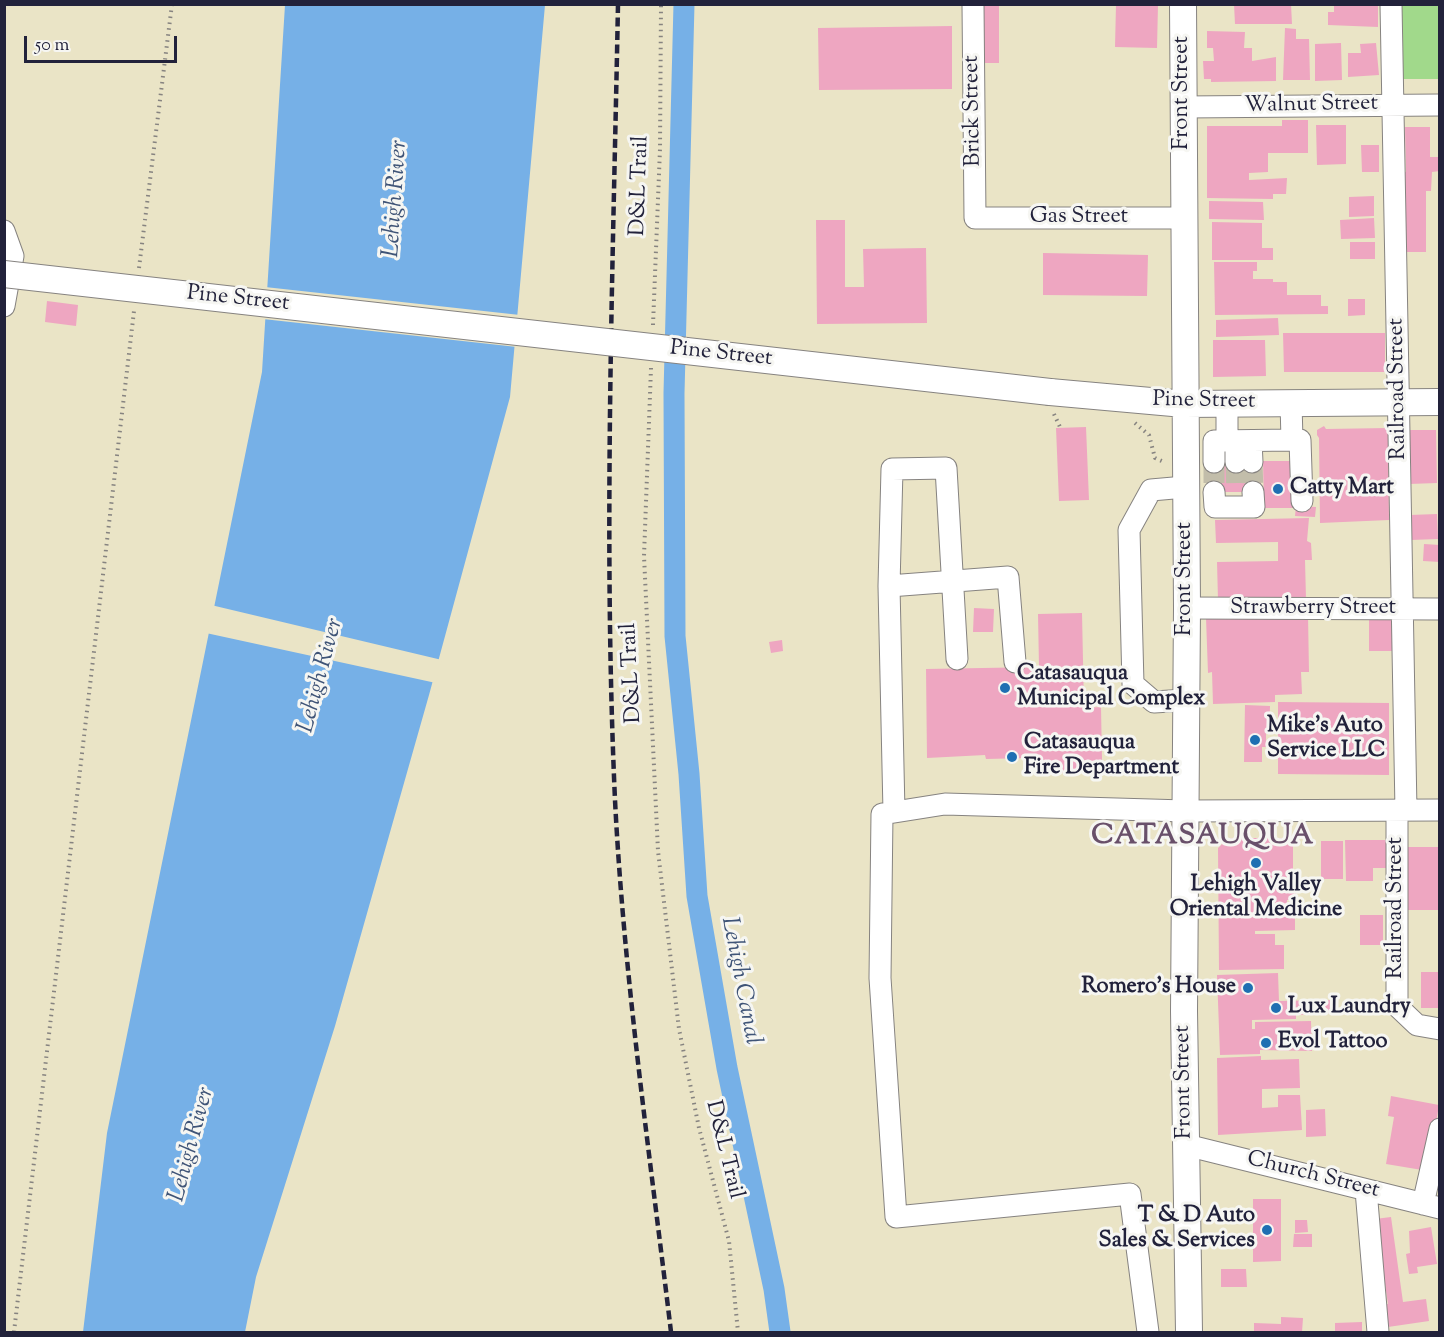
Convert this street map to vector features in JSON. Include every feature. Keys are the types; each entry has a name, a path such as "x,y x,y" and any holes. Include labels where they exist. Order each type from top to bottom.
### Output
{"main road":[{"name":"Front Street","path":"1183,4 1186,1145 1189,1332"},
{"name":"Pine Street","path":"4,274 1055,405 1440,402"}],"street":[{"name":"Brick Street","path":"973,4 975,218"},
{"name":"Railroad Street","path":"1391,4 1402,609 1397,1006 1417,1025 1440,1029"},
{"name":"Walnut Street","path":"1183,107 1440,105"},
{"name":"Gas Street","path":"975,218 1183,218"},
{"path":"4,231 13,256 4,306"},
{"path":"1227,404 1244,462"},
{"path":"1291,404 1292,440"},
{"path":"1214,462 1214,441 1300,440 1302,501"},
{"path":"894,812 889,586 892,469 946,468 957,659"},
{"path":"1185,700 1154,702 1133,684 1128,530 1151,490 1214,500 1242,497"},
{"path":"889,586 954,579 1008,577 1015,662"},
{"name":"Strawberry Street","path":"1186,609 1440,609"},
{"path":"1148,1332 1130,1194 896,1217 880,978 882,814 945,804 1185,811 1440,810"},
{"path":"1431,1206 1440,1129"},
{"name":"Church Street","path":"1186,1145 1431,1206"},
{"path":"1366,1190 1378,1332"}],"path":[{"path":"138,273 172,4"},
{"name":"D&L Trail","path":"653,329 660,149 661,4"},
{"path":"14,1332 134,309"},
{"name":"D&L Trail","path":"651,364 644,556 659,862 679,1029 699,1128 729,1241 738,1332"},
{"path":"1132,421 1149,435 1155,458 1164,462"}],"green space":[{"path":"1397,5 1439,5 1439,79 1397,79"}],"water":[{"name":"Lehigh River","path":"285,5 545,5 510,397 429,695 335,1026 256,1277 245,1332 83,1332 107,1133 262,372"}],"pier":[{"path":"265,287 520,315 517,347 263,319"},
{"path":"211,605 442,660 436,683 206,633"}],"building":[{"path":"975,4 999,4 999,63 975,63"},
{"path":"1234,4 1291,4 1292,24 1235,24"},
{"path":"1334,4 1378,4 1378,27 1328,25 1328,12 1334,12"},
{"path":"1116,5 1158,5 1157,48 1115,47"},
{"path":"952,26 952,89 819,90 818,28"},
{"path":"1285,28 1296,29 1296,39 1309,39 1310,80 1283,80"},
{"path":"1207,31 1245,32 1244,48 1252,48 1252,61 1276,57 1276,81 1211,82 1211,79 1204,79 1203,61 1214,61 1213,48 1207,48"},
{"path":"1341,43 1342,80 1315,81 1315,44"},
{"path":"1376,43 1379,75 1348,77 1348,53 1361,53 1360,44"},
{"path":"1282,120 1308,120 1308,153 1268,153 1268,172 1249,173 1249,180 1287,178 1286,194 1273,194 1273,199 1207,198 1207,126 1282,126"},
{"path":"1316,125 1346,125 1346,164 1317,165"},
{"path":"1405,127 1430,127 1430,157 1440,157 1440,171 1432,172 1431,191 1426,191 1426,252 1399,252 1399,171 1406,172"},
{"path":"1361,145 1379,145 1379,172 1362,172"},
{"path":"1374,196 1374,216 1349,217 1349,197"},
{"path":"1209,201 1263,202 1264,220 1209,219"},
{"path":"1374,218 1375,238 1341,239 1340,220"},
{"path":"816,220 845,220 845,287 864,287 863,249 926,248 927,323 817,324"},
{"path":"1212,222 1262,223 1262,248 1273,248 1273,260 1212,260"},
{"path":"1350,242 1375,242 1375,259 1350,259"},
{"path":"1043,253 1148,255 1147,296 1043,295"},
{"path":"1214,262 1257,262 1257,271 1253,271 1253,279 1287,282 1287,295 1321,295 1321,306 1328,306 1328,314 1215,315"},
{"path":"1348,299 1365,299 1365,315 1348,316"},
{"path":"47,301 78,305 76,326 45,322"},
{"path":"1278,318 1279,335 1216,337 1216,320"},
{"path":"1283,333 1385,333 1385,372 1284,372"},
{"path":"1213,340 1265,340 1266,376 1213,377"},
{"path":"1324,426 1326,429 1388,428 1389,520 1320,523 1317,430"},
{"path":"1086,427 1089,500 1059,501 1056,428"},
{"path":"1410,430 1436,430 1437,483 1409,484"},
{"name":"Catty Mart","path":"1263,461 1293,461 1294,508 1264,508"},
{"name":"Catty Mart","path":"1208,462 1261,462 1261,492 1208,492"},
{"path":"1296,506 1316,507 1315,517 1295,516"},
{"path":"1437,514 1438,539 1411,540 1410,515"},
{"path":"1309,518 1307,541 1311,543 1312,560 1305,560 1306,599 1218,600 1217,562 1278,561 1278,542 1216,543 1215,520"},
{"path":"1424,544 1440,545 1440,562 1423,561"},
{"path":"974,608 994,609 993,632 973,632"},
{"name":"Catasauqua Municipal Complex","path":"1082,613 1084,708 1101,707 1102,760 1098,760 1098,766 1085,766 1084,773 1042,773 1041,762 1029,762 1029,758 986,759 985,755 927,758 926,669 1039,667 1038,614"},
{"path":"1394,614 1394,651 1369,651 1369,615"},
{"path":"1308,615 1309,672 1301,672 1302,694 1275,695 1275,702 1213,704 1212,672 1208,673 1206,618"},
{"path":"782,640 783,651 771,653 769,642"},
{"path":"1278,702 1389,703 1389,775 1278,774"},
{"name":"Mike's Auto Service LLC","path":"1245,705 1270,706 1269,733 1266,733 1266,747 1262,747 1262,762 1244,762"},
{"path":"1228,838 1293,838 1293,879 1287,879 1287,887 1296,887 1296,900 1287,900 1287,913 1295,913 1295,930 1255,931 1255,934 1275,934 1275,945 1284,945 1284,969 1219,970 1218,848"},
{"path":"1345,840 1386,840 1386,868 1373,868 1373,881 1346,881"},
{"path":"1321,841 1343,841 1343,879 1321,879"},
{"path":"1405,847 1440,847 1440,910 1405,910"},
{"path":"1360,915 1383,915 1383,945 1360,945"},
{"path":"1421,972 1440,972 1440,1008 1421,1008"},
{"path":"1278,973 1279,1001 1334,1000 1335,1013 1296,1015 1296,1019 1252,1020 1252,1029 1255,1029 1255,1022 1311,1021 1312,1051 1260,1050 1260,1054 1220,1055 1217,975"},
{"path":"1261,1056 1261,1060 1299,1059 1300,1088 1262,1089 1262,1108 1278,1107 1278,1095 1300,1095 1302,1130 1218,1135 1217,1058"},
{"path":"1391,1096 1439,1105 1428,1171 1386,1164 1394,1117 1388,1116"},
{"path":"1325,1109 1326,1136 1306,1137 1306,1110"},
{"name":"T & D Auto Sales & Services","path":"1253,1199 1281,1199 1281,1261 1253,1262"},
{"path":"1391,1217 1403,1302 1426,1299 1429,1321 1388,1327 1385,1304 1388,1304 1375,1219"},
{"path":"1295,1220 1307,1220 1308,1232 1295,1233"},
{"path":"1431,1227 1437,1264 1417,1267 1418,1273 1409,1274 1406,1254 1410,1253 1409,1231"},
{"path":"1294,1234 1312,1234 1312,1247 1293,1247"},
{"path":"1221,1269 1246,1269 1247,1287 1221,1287"},
{"path":"1281,1317 1303,1318 1302,1332 1254,1332 1254,1323 1281,1324"},
{"path":"1362,1322 1362,1332 1335,1332 1335,1323"}],"waterway":[{"name":"Lehigh Canal","path":"684,4 674,393 675,636 689,774 697,896 727,1068 774,1289 780,1332"}],"tunnel":[{"path":"1214,462 1214,492"},
{"path":"1236,462 1237,492"},
{"path":"1252,462 1253,492"}],"railway":[{"path":"618,4 609,502 611,701 619,867 631,1000 671,1332"}],"place":[{"name":"Catty Mart","path":"1278,489"},
{"name":"Catasauqua Municipal Complex","path":"1005,688"},
{"name":"Mike's Auto Service LLC","path":"1255,740"},
{"name":"Catasauqua Fire Department","path":"1012,757"},
{"name":"Lehigh Valley Oriental Medicine","path":"1256,863"},
{"name":"Romero's House","path":"1248,988"},
{"name":"Lux Laundry","path":"1276,1008"},
{"name":"Evol Tattoo","path":"1266,1043"},
{"name":"T & D Auto Sales & Services","path":"1267,1230"}],"district":[{"name":"CATASAUQUA","path":"1203,838"}]}
